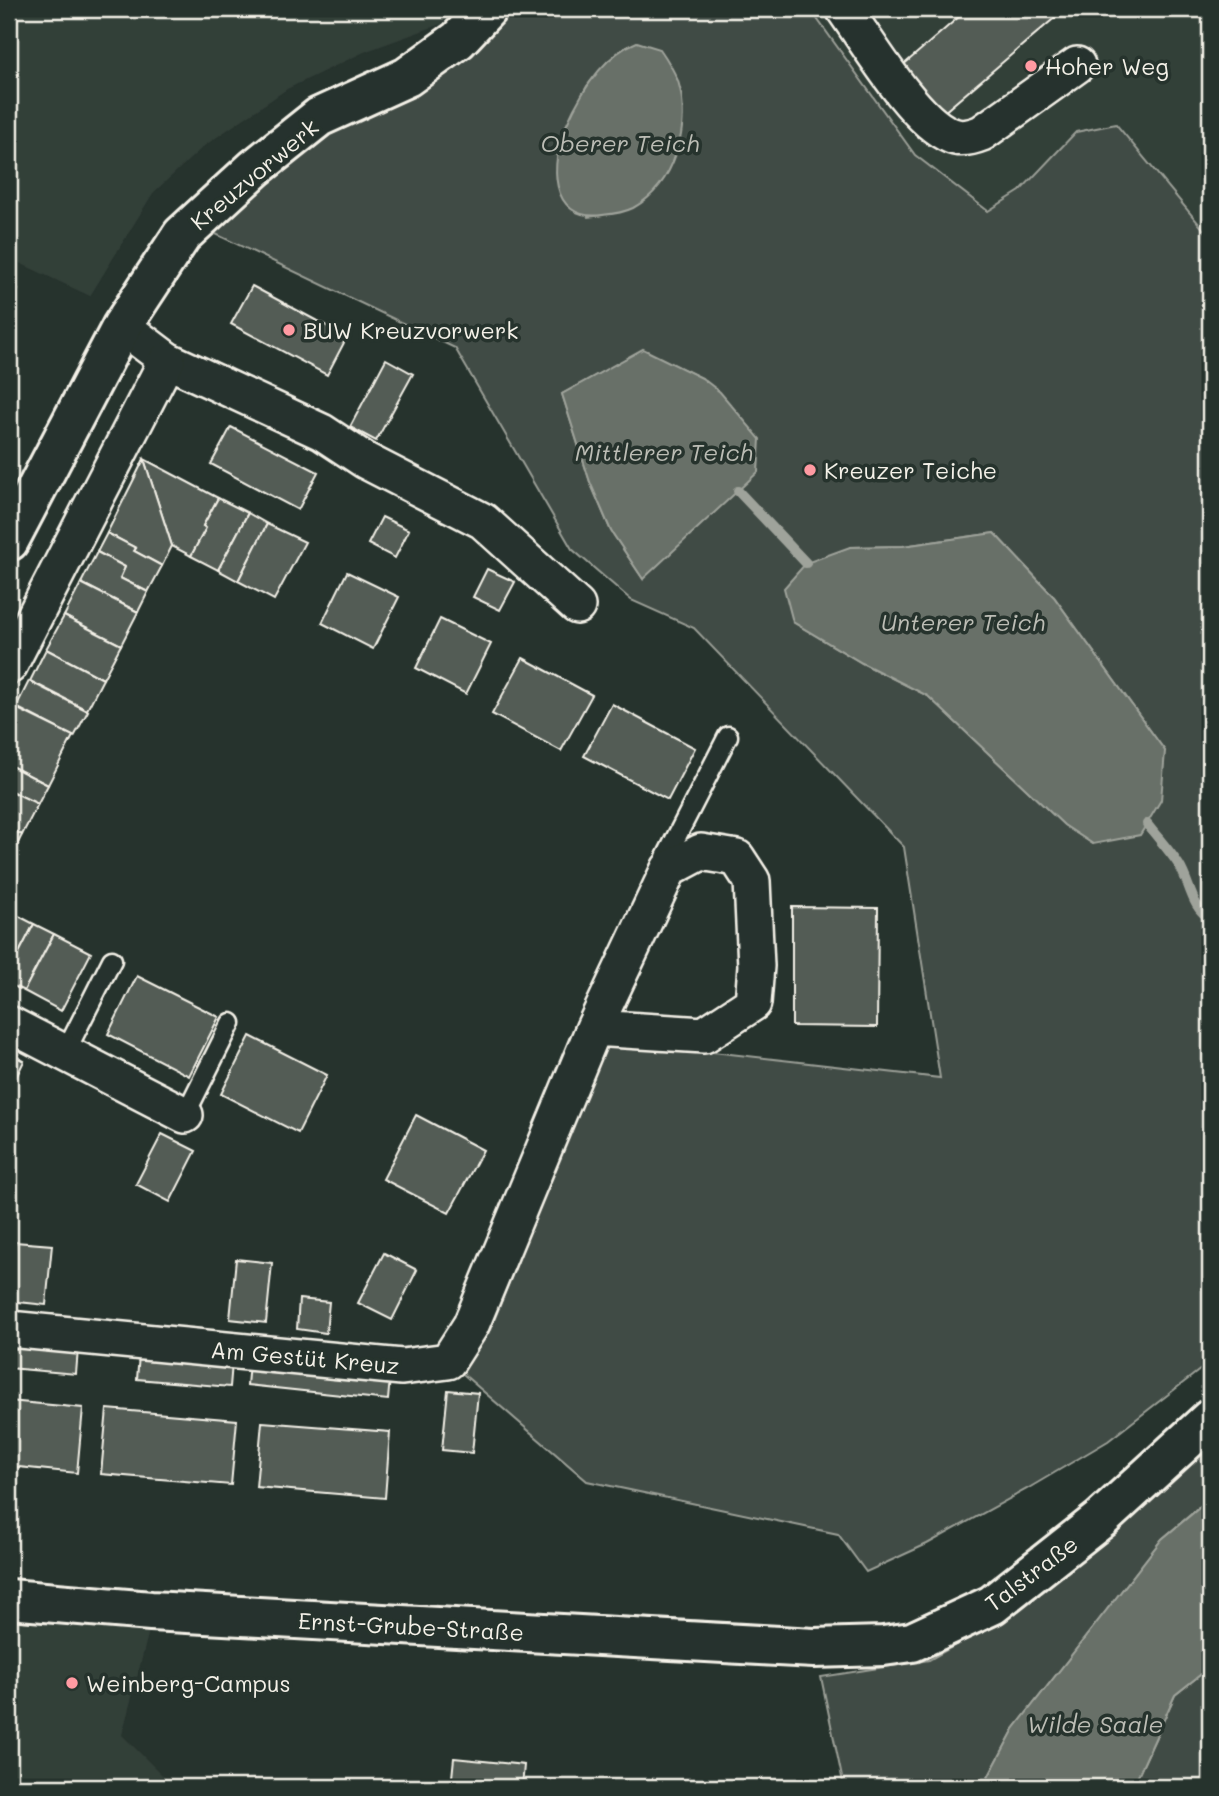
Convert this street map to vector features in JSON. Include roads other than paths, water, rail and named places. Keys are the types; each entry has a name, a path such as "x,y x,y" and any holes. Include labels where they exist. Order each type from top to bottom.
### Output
{"street":[{"name":"Kreuzvorwerk","path":"9,541 122,326 182,235 255,168 319,117 407,77 458,40 487,9"},
{"path":"844,9 923,116 950,135 970,137 982,133 1077,65"},
{"path":"122,326 167,360 322,432 366,461 483,521 577,606"},
{"path":"9,666 167,360"},
{"path":"594,1028 704,1035 753,1003 756,967 752,881 737,858 701,852 669,869"},
{"name":"Am Gestüt Kreuz","path":"9,1329 402,1367 448,1361 471,1325 594,1028 669,869"},
{"path":"9,1024 185,1115"},
{"name":"Talstraße","path":"814,1648 883,1646 912,1642 992,1605 1101,1519 1210,1419"},
{"name":"Ernst-Grube-Straße","path":"9,1599 151,1611 814,1648"}],"lane":[{"path":"669,869 666,857 728,736"},
{"path":"65,1053 112,960"},
{"path":"185,1115 231,1023"}],"water":[{"name":"Oberer Teich","path":"637,42 660,49 678,81 683,116 677,152 660,185 648,198 633,208 614,214 584,215 571,209 558,186 556,171 561,140 578,101 594,77 614,56"},
{"name":"Mittlerer Teich","path":"643,349 702,378 720,392 760,439 758,472 643,579 611,531 590,482 562,394"},
{"name":"Unterer Teich","path":"994,533 1054,597 1165,751 1161,800 1140,835 1093,844 1064,825 928,696 862,663 793,622 784,588 806,563 850,547 903,546"},
{"name":"Wilde Saale","path":"1210,1499 1210,1667 1175,1695 1133,1787 983,1787 1014,1729 1162,1539"}],"waterway":[{"path":"738,491 806,563"},
{"path":"1147,824 1179,865 1199,908 1210,918"}],"place":[{"name":"Hoher Weg","path":"1031,66"},
{"name":"BUW Kreuzvorwerk","path":"289,330"},
{"name":"Kreuzer Teiche","path":"810,470"},
{"name":"Weinberg-Campus","path":"72,1683"}]}
